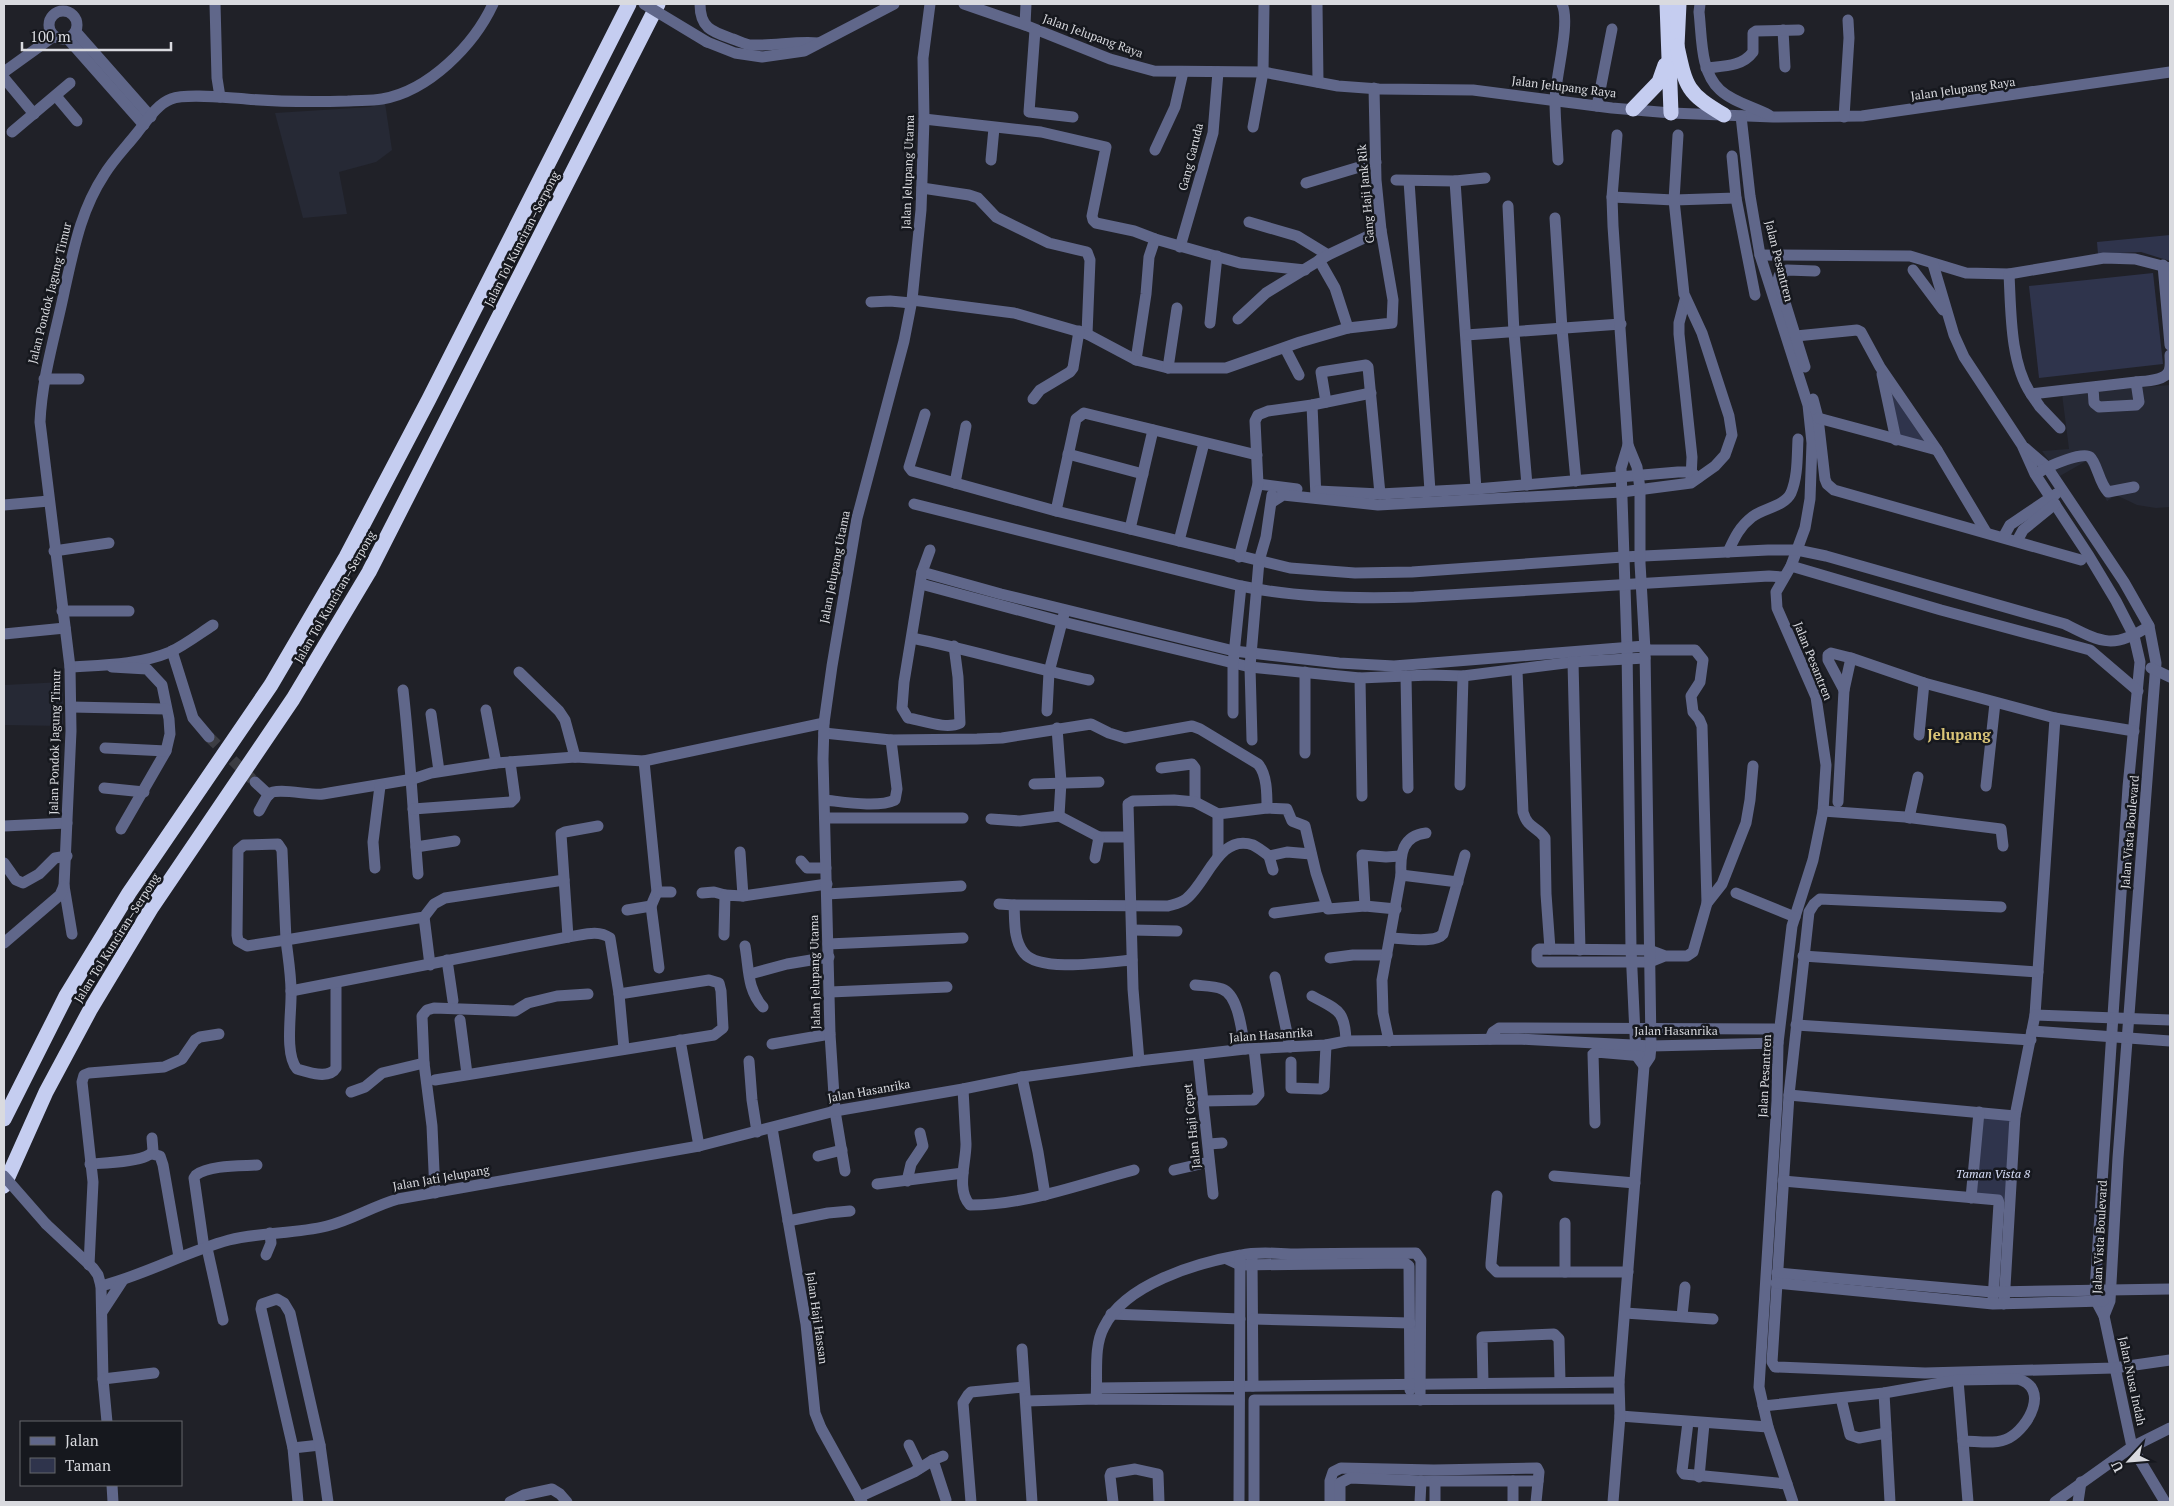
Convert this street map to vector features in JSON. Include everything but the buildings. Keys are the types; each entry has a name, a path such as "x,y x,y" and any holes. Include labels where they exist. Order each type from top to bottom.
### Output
{"highway":[{"name":"Jalan Tol Kunciran–Serpong","path":"4,1119 66,996 124,901 272,685 346,557 429,399 629,4"},
{"name":"Jalan Tol Kunciran–Serpong","path":"4,1186 46,1092 90,1010 152,908 293,699 369,572 658,4"},
{"path":"1667,4 1673,51 1674,113"},
{"path":"1633,109 1659,82 1673,51 1679,4"},
{"path":"1673,51 1692,92 1724,115"}],"street":[{"path":"215,4 217,78 220,97"},
{"name":"Jalan Pondok Jagung Timur","path":"72,934 64,886 71,707 70,667 54,551 40,422 44,379 77,232 87,207 104,174 147,121 166,101 174,98 220,97 320,102 383,99 406,92 434,75 454,58 487,16 493,4"},
{"path":"644,4 708,42 734,53 762,57 804,51 894,4"},
{"path":"700,4 700,14 705,26 713,32 750,45 798,41 819,43"},
{"name":"Jalan Jelupang Utama","path":"845,1172 835,1111 830,1034 824,728 836,633 857,518 904,341 912,302 922,188 923,58 930,4"},
{"name":"Jalan Jelupang Raya","path":"964,4 1119,61 1154,71 1263,72 1318,82 1374,88 1472,90 1555,99 1596,106 1674,113 1773,117 1844,117 1918,109 2170,72"},
{"path":"1026,4 1030,28 1029,112 1073,117"},
{"path":"1252,127 1263,72 1264,4"},
{"path":"1317,4 1318,82"},
{"path":"1558,160 1555,99 1564,24 1562,4"},
{"path":"1700,4 1699,12 1706,68 1714,82 1721,90 1773,117"},
{"path":"61,7 75,16 77,21 72,35 61,39 52,33 48,23 51,16 61,7"},
{"path":"1844,117 1849,38 1848,20"},
{"path":"1596,106 1612,29"},
{"path":"1783,30 1784,67"},
{"path":"1706,68 1735,64 1745,60 1753,52 1753,34 1756,31 1800,30"},
{"path":"4,72 52,33"},
{"path":"72,35 147,121"},
{"path":"1155,150 1175,107 1183,72"},
{"name":"Gang Garuda","path":"1180,246 1213,133 1218,72"},
{"path":"4,78 34,114"},
{"path":"12,132 70,83"},
{"name":"Gang Haji Jank Rik","path":"1348,328 1389,325 1394,320 1393,300 1381,230 1376,162 1374,88"},
{"path":"56,96 77,121"},
{"name":"Jalan Pesantren","path":"1741,116 1750,196 1760,255 1808,405 1812,443 1810,500 1805,528 1797,550 1791,566 1776,592 1777,608 1816,697 1826,765 1823,811 1812,860 1792,926 1778,1043 1778,1101 1762,1400"},
{"path":"924,119 1041,132 1106,147 1092,216 1096,223 1134,231 1155,239 1258,266 1305,270"},
{"path":"991,160 994,128"},
{"path":"1613,1502 1620,1416 1619,1382 1650,1029 1645,651 1640,560 1640,490 1639,477 1628,445 1622,324 1612,197 1617,135"},
{"path":"1258,484 1273,486 1290,492 1378,505 1458,495 1622,492 1640,490 1693,478 1715,466 1725,455 1732,435 1729,416 1702,333 1685,300 1674,200 1678,135"},
{"path":"1732,156 1736,198 1755,295"},
{"path":"1306,183 1376,162"},
{"path":"1396,180 1456,181 1485,178"},
{"path":"1409,181 1430,491"},
{"path":"1456,181 1476,489"},
{"path":"922,188 978,198 996,217 1005,222 1049,243 1087,252 1090,260 1083,332 1073,368 1070,372 1040,390 1033,399"},
{"path":"1612,197 1674,200 1736,198"},
{"path":"1508,206 1514,333 1527,485"},
{"path":"1555,218 1562,329 1576,481"},
{"path":"871,302 912,302 1014,313 1083,332 1136,360 1168,368 1226,368 1348,328 1324,258 1297,236 1249,222"},
{"path":"1238,319 1266,293 1324,258 1381,230"},
{"path":"1136,360 1146,294 1149,257 1155,239"},
{"path":"1760,255 1910,256 1966,273 2009,274 2104,258 2134,259 2166,266 2170,345"},
{"path":"1210,323 1217,256"},
{"name":"Jalan Vista Boulevard","path":"1933,264 1948,317 1964,357 2022,445 2035,474 2090,556 2134,636 2140,662 2128,786 2096,1296 2104,1316"},
{"path":"1815,271 1787,270 1779,276 1778,280 1796,336 1818,418 1827,484 1834,490 2004,536 2081,560"},
{"path":"1913,270 1948,317"},
{"path":"2009,274 2011,325 2020,372 2040,407 2060,428"},
{"path":"1685,300 1680,318 1679,334 1693,478"},
{"path":"1168,368 1177,308"},
{"path":"1466,335 1622,324"},
{"path":"1796,336 1857,330 1864,336 1880,367 1937,450 1986,532"},
{"path":"1285,348 1299,375"},
{"path":"2031,394 2161,378 2169,370 2170,355"},
{"path":"1326,402 1320,373 1366,365 1371,393 1380,494"},
{"path":"1880,367 1896,440"},
{"path":"44,379 79,379"},
{"path":"2093,387 2094,404 2099,407 2136,405 2139,402 2136,382"},
{"path":"1239,556 1258,484 1255,421 1258,415 1268,411 1312,405 1371,393"},
{"path":"1312,405 1316,495"},
{"path":"1056,510 1076,419 1084,413 1256,455"},
{"path":"925,414 909,467 912,471 1056,510 1239,556 1258,575 1356,599 1414,598 1641,581 1783,577"},
{"path":"1818,418 1937,450"},
{"path":"955,483 966,426"},
{"path":"1130,529 1154,430"},
{"path":"1728,552 1737,531 1752,517 1784,501 1790,494 1797,469 1798,440"},
{"path":"1179,541 1204,443"},
{"path":"1628,445 1621,468 1623,561 1628,653 1631,949 1636,1050"},
{"name":"Jalan Vista Boulevard","path":"2022,445 2047,468 2124,582 2149,626 2156,662 2128,1018 2110,1296 2104,1316"},
{"path":"1068,454 1143,474"},
{"path":"2035,474 2054,463 2083,455 2091,458 2098,477 2108,492 2134,488"},
{"path":"1316,495 1430,491 1458,495 1476,489 1576,481 1639,477 1693,478"},
{"path":"1252,740 1250,667 1258,575 1272,502 1273,486"},
{"path":"2017,541 2023,530 2062,490"},
{"path":"1272,502 1280,495 1290,492"},
{"path":"2004,536 2010,525 2052,500"},
{"path":"4,505 49,501"},
{"path":"914,504 1241,586 1258,575 1290,568 1355,573 1412,572 1640,560 1728,552 1797,550 1826,556 2065,624 2099,641 2110,642 2134,636 2149,626"},
{"path":"54,551 110,543"},
{"path":"930,550 922,572 903,690 902,708 908,718 947,726 955,726 960,723 958,677 954,646"},
{"path":"1821,574 1826,556"},
{"path":"1791,566 1941,610 2090,650 2138,691"},
{"path":"922,572 1001,594 1234,651 1339,663 1429,669 1463,676 1517,670 1628,653"},
{"path":"920,584 1233,664 1360,678 1406,676 1429,669 1645,651 1695,650 1703,660 1700,682 1691,696 1693,712 1700,719 1702,726 1707,903 1693,952 1687,956 1650,956 1632,962 1538,962 1537,951 1550,949 1631,949 1650,956"},
{"path":"1233,713 1233,664 1241,586"},
{"path":"1047,711 1049,672 1065,609"},
{"path":"62,611 129,611"},
{"path":"70,667 140,660 172,651 213,625"},
{"path":"4,634 65,628"},
{"path":"912,638 954,646 1049,672 1089,680"},
{"path":"172,651 193,718 209,738"},
{"path":"1844,690 1828,658 1833,653 1924,683 1995,703 2055,718 2134,731"},
{"path":"1838,802 1844,690 1852,658"},
{"path":"1573,662 1580,950"},
{"path":"2140,662 2170,676"},
{"path":"112,667 147,669 162,685 170,734 166,751 121,829"},
{"path":"1517,670 1523,812 1530,827 1545,838 1546,894 1550,949"},
{"path":"519,672 562,716 569,730 575,757"},
{"path":"1305,672 1305,753"},
{"path":"1406,676 1408,788"},
{"path":"1460,785 1463,676"},
{"path":"1360,678 1362,796"},
{"path":"1919,735 1924,683"},
{"path":"403,690 413,779 413,809 418,874"},
{"path":"1986,786 1995,703"},
{"path":"71,707 166,709"},
{"path":"486,710 496,763"},
{"path":"431,714 439,771"},
{"path":"1998,1298 2015,1116 2035,1015 2055,718"},
{"path":"259,811 269,795 280,790 314,795 380,786 439,771 496,763 575,757 644,761 824,728 891,740 976,739 1002,738 1091,724 1109,733 1126,738 1183,726 1200,729 1260,766 1266,792 1267,808"},
{"path":"1057,728 1061,782 1059,816"},
{"path":"825,800 864,803 890,802 894,800 897,789 891,740"},
{"path":"105,748 166,751"},
{"path":"644,761 657,892 651,906 659,968"},
{"path":"413,809 511,802 515,798 510,762"},
{"path":"1161,768 1192,764 1195,768 1195,802"},
{"path":"1707,903 1722,884 1746,823 1753,766"},
{"path":"1909,818 1918,777"},
{"path":"255,782 269,795"},
{"path":"1034,784 1099,782"},
{"path":"375,868 373,842 380,786"},
{"path":"104,788 144,792"},
{"path":"1139,1061 1132,960 1127,809 1129,802 1174,800 1195,802 1218,814 1267,808 1287,809 1292,822 1305,826 1311,854 1328,910 1365,906 1396,909"},
{"path":"1823,811 2001,828 2003,846"},
{"path":"1218,814 1218,856"},
{"path":"991,819 1020,821 1059,816 1099,837 1128,837"},
{"path":"826,818 963,818"},
{"path":"4,826 67,824"},
{"path":"568,936 561,834 598,826"},
{"path":"1389,1041 1384,1013 1382,980 1402,875 1400,856 1409,840 1418,834 1426,833"},
{"path":"1095,858 1099,837"},
{"path":"416,848 455,841"},
{"path":"999,904 1168,906 1179,903 1187,898 1205,878 1218,856 1232,845 1243,843 1254,846 1269,856 1273,870"},
{"path":"336,982 336,1068 330,1074 310,1073 297,1069 292,1063 292,991 286,940 282,850 278,844 244,845 238,850 238,941 247,946 286,940 424,916 434,904 445,898 564,880"},
{"path":"740,852 743,896"},
{"path":"1269,856 1287,852 1311,854"},
{"path":"1365,906 1362,855 1400,856"},
{"path":"1391,938 1433,940 1440,938 1465,855"},
{"path":"4,862 16,880 23,883 39,874 55,858 66,856"},
{"path":"801,861 807,868 826,868"},
{"path":"1402,875 1458,882"},
{"path":"4,943 60,895 64,886"},
{"path":"702,893 714,892 724,895 743,896 827,889 961,886"},
{"path":"657,892 671,892"},
{"path":"1736,894 1795,917"},
{"path":"724,895 724,935"},
{"path":"2001,907 1820,899 1809,912 1789,1095 1772,1362 1775,1367 1925,1373 2114,1368 2170,1360"},
{"path":"1014,905 1018,941 1022,952 1030,959 1042,964 1132,960"},
{"path":"627,910 651,906"},
{"path":"1274,913 1326,906"},
{"path":"424,916 430,965"},
{"path":"1132,930 1177,931"},
{"path":"292,991 568,936 603,933 610,938 619,994 624,1049"},
{"path":"828,944 963,938"},
{"path":"746,946 752,991 763,1007"},
{"path":"1330,958 1352,954 1386,955"},
{"path":"1803,956 2038,972"},
{"path":"750,974 787,964 829,957"},
{"path":"447,960 453,1001"},
{"path":"1275,977 1290,1047"},
{"path":"435,1080 714,1035 723,1028 719,983 709,980 619,994"},
{"path":"1195,985 1224,989 1229,994 1236,1006 1249,1049 1259,1094 1254,1100 1203,1101"},
{"path":"830,992 948,987"},
{"path":"435,1193 432,1126 424,1063 422,1016 427,1010 434,1008 515,1011 528,1004 557,996 588,994"},
{"path":"1312,996 1330,1005 1341,1015 1346,1023 1346,1041"},
{"path":"2035,1015 2170,1020"},
{"path":"460,1020 467,1074"},
{"path":"1796,1025 2031,1035 2113,1036 2170,1041"},
{"path":"1490,1039 1493,1032 1499,1028 1636,1030 1774,1029"},
{"path":"89,1265 93,1182 82,1082 84,1075 88,1072 164,1068 182,1059 195,1040 200,1037 219,1034"},
{"path":"772,1044 830,1034"},
{"name":"Jalan Hasanrika","path":"772,1128 835,1111 1022,1077 1139,1061 1249,1049 1326,1045 1346,1041 1490,1039 1636,1050 1648,1056 1778,1043"},
{"path":"680,1040 699,1146"},
{"path":"1291,1062 1291,1088 1320,1089 1324,1086 1326,1045"},
{"path":"1595,1123 1593,1054 1596,1052 1636,1050 1648,1056"},
{"name":"Jalan Haji Cepet","path":"1198,1055 1213,1194"},
{"path":"749,1060 757,1132"},
{"path":"351,1092 365,1087 382,1073 424,1063"},
{"path":"1022,1077 1045,1195"},
{"path":"963,1089 966,1146 963,1173 965,1197 970,1205 989,1205 1045,1195 1134,1170"},
{"path":"1789,1095 2015,1116"},
{"path":"1971,1198 1979,1112"},
{"name":"Jalan Jati Jelupang","path":"101,1286 123,1280 179,1257 229,1240 270,1233 310,1230 352,1218 389,1202 699,1146 772,1128"},
{"name":"Jalan Haji Hassan","path":"772,1128 809,1341 815,1412 821,1428 860,1500"},
{"path":"907,1181 911,1164 923,1146 920,1133"},
{"path":"152,1138 152,1154"},
{"path":"1209,1144 1222,1144"},
{"path":"818,1156 842,1150"},
{"path":"90,1164 122,1161 152,1154 160,1156 179,1257"},
{"path":"1174,1170 1209,1162"},
{"path":"223,1320 206,1248 194,1178 204,1170 257,1165"},
{"path":"877,1184 963,1173"},
{"path":"4,1176 46,1224 98,1275 101,1286 103,1379 107,1421"},
{"path":"1554,1176 1635,1184"},
{"path":"1783,1181 1999,1201 1998,1298"},
{"path":"1496,1196 1491,1263 1497,1272 1628,1272"},
{"path":"788,1221 828,1213 850,1211"},
{"path":"1565,1223 1565,1272"},
{"path":"266,1255 271,1243 270,1233"},
{"path":"1246,1259 1416,1253 1420,1256"},
{"path":"1415,1384 1410,1323 1409,1266 1420,1256"},
{"path":"1415,1400 1420,1256"},
{"path":"1096,1393 1099,1341 1103,1328 1111,1314 1134,1294 1172,1274 1196,1265 1227,1259 1404,1263 1409,1266"},
{"path":"1246,1259 1253,1319 1253,1386"},
{"path":"1239,1502 1240,1319 1246,1259"},
{"path":"1776,1278 1998,1298 2110,1296 2170,1289"},
{"path":"102,1312 123,1280"},
{"path":"1682,1316 1685,1287"},
{"path":"298,1502 293,1448 262,1308 262,1304 269,1300 277,1299 284,1304 290,1313 320,1445 328,1502"},
{"path":"1625,1313 1714,1319"},
{"path":"1111,1314 1240,1319"},
{"name":"Jalan Nusa Indah","path":"2104,1316 2132,1446 2166,1502"},
{"path":"1253,1319 1410,1323"},
{"path":"1483,1383 1482,1337 1554,1334 1559,1339 1560,1382"},
{"path":"1022,1349 1032,1502"},
{"path":"103,1379 154,1374"},
{"path":"1793,1502 1768,1427 1762,1400 1841,1398 1884,1394 1958,1380 2018,1379 2027,1381 2033,1390 2034,1402 2030,1419 2020,1430 1999,1442 1963,1440"},
{"path":"1958,1380 1968,1502"},
{"path":"1026,1401 1096,1393 1239,1386 1619,1382"},
{"path":"971,1502 963,1403 965,1398 971,1392 1023,1386"},
{"path":"1096,1393 1239,1400"},
{"path":"1884,1394 1887,1502"},
{"path":"1841,1398 1846,1425 1850,1434 1859,1438 1886,1433"},
{"path":"1254,1502 1254,1400 1619,1400"},
{"path":"1620,1416 1704,1424 1768,1427"},
{"path":"1688,1422 1682,1471 1684,1474 1787,1484"},
{"path":"1700,1477 1704,1424"},
{"path":"2055,1502 2132,1446 2170,1428"},
{"path":"293,1448 320,1445"},
{"path":"909,1445 920,1468"},
{"path":"860,1500 938,1458 946,1500"},
{"path":"1239,1465 1254,1465"},
{"path":"1330,1502 1330,1481 1333,1472 1340,1468 1434,1470 1537,1468 1536,1502"},
{"path":"1113,1502 1111,1473 1135,1469 1158,1474 1159,1502"},
{"path":"1333,1472 1340,1483 1340,1502"},
{"path":"1340,1483 1350,1478 1420,1482 1538,1481"},
{"path":"1513,1481 1513,1502"},
{"path":"1420,1482 1420,1502"},
{"path":"1435,1482 1435,1502"},
{"path":"2078,1502 2081,1482"},
{"path":"112,1486 114,1502"},
{"path":"510,1502 524,1495 552,1489 567,1502"}],"shaded area":[{"path":"385,103 392,150 376,162 339,172 347,214 303,218 275,113 370,107"},
{"path":"2170,385 2170,507 2156,508 2137,505 2116,495 2107,501 2086,461 2060,476 2042,451 2069,449 2062,394"},
{"path":"63,682 63,726 4,725 4,685"}],"green space":[{"path":"2170,235 2170,261 2141,252 2098,254 2097,242"},
{"path":"2153,273 2163,364 2039,378 2029,286"},
{"path":"1880,367 1925,442 1897,436"},
{"name":"Taman Vista 8","path":"1979,1112 2015,1116 2010,1201 1971,1198"}],"tunnel":[{"path":"209,737 255,782"}],"district":[{"name":"Jelupang","path":"1959,735"}]}
